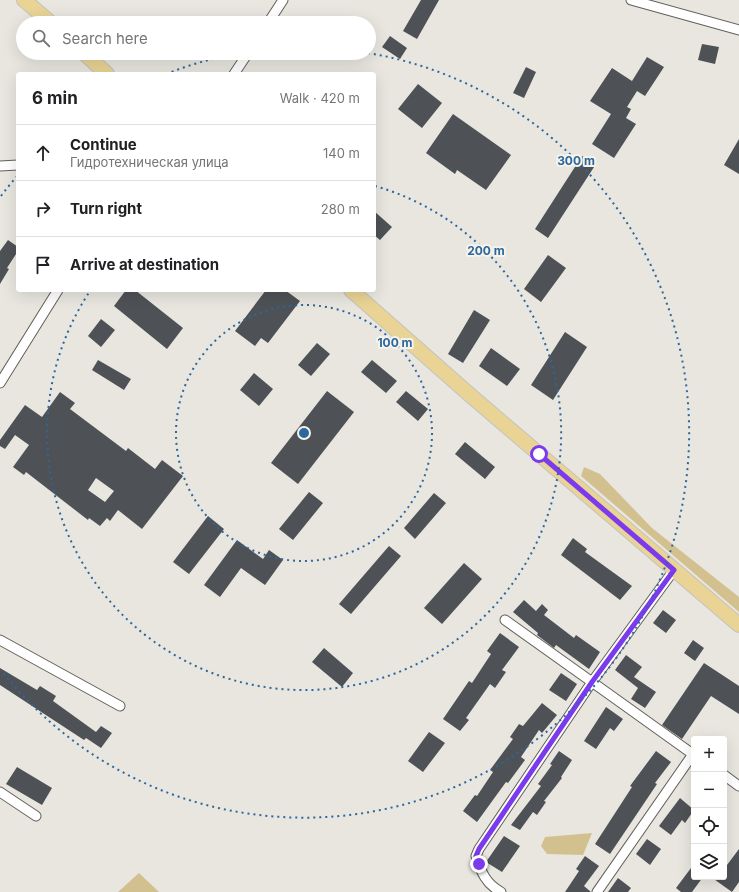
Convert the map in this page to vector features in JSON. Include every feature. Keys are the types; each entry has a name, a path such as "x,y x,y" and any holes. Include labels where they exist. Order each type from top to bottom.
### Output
{"main road":[{"path":"24,0 43,16"},
{"path":"92,60 105,72"},
{"path":"353,292 470,395 739,625"}],"street":[{"path":"273,16 283,0"},
{"path":"631,0 739,30"},
{"path":"235,72 243,60"},
{"path":"0,166 16,165"},
{"path":"0,383 57,292"},
{"path":"501,892 493,888 483,876 476,856 479,849 592,682 674,570"},
{"path":"505,620 691,753"},
{"path":"0,640 120,706"},
{"path":"598,892 691,757"},
{"path":"727,777 739,786"},
{"path":"0,792 36,816"}],"shaded area":[{"path":"584,467 600,474 652,528 739,597 739,612 581,476"},
{"path":"592,833 583,855 547,854 541,846 545,837"},
{"path":"139,873 159,892 118,892"}],"building":[{"path":"421,0 439,0 417,39 403,31"},
{"path":"390,36 407,48 400,59 382,47"},
{"path":"702,44 719,47 715,64 698,60"},
{"path":"647,57 664,67 645,96 637,91 627,107 631,109 626,118 636,124 614,158 592,144 611,114 590,101 612,68 632,81"},
{"path":"526,67 536,72 524,98 513,93"},
{"path":"418,84 442,103 422,128 398,109"},
{"path":"453,114 511,155 486,190 457,170 455,174 426,153"},
{"path":"739,139 739,174 724,165"},
{"path":"582,156 596,164 548,238 535,229"},
{"path":"376,213 392,227 380,240 376,237"},
{"path":"8,240 16,246 16,254 7,268 9,269 0,284 0,251"},
{"path":"548,255 566,268 541,302 524,289"},
{"path":"124,292 138,292 183,328 167,349 114,306"},
{"path":"264,292 288,292 300,301 268,343 261,338 255,346 235,331"},
{"path":"474,310 490,320 463,363 448,354"},
{"path":"101,319 115,330 101,347 88,336"},
{"path":"565,332 587,347 553,400 531,385"},
{"path":"317,343 330,354 311,376 298,365"},
{"path":"491,348 520,369 507,386 479,366"},
{"path":"98,360 131,379 124,390 92,370"},
{"path":"372,360 397,381 386,393 361,372"},
{"path":"254,373 273,389 259,406 240,390"},
{"path":"327,391 354,412 298,484 271,463"},
{"path":"406,391 428,409 418,421 396,402"},
{"path":"60,392 75,403 70,409 126,451 128,448 155,469 162,460 183,476 142,529 118,510 110,521 107,518 100,526 89,518 88,520 26,472 24,475 13,467 29,445 15,435 5,449 0,446 0,440 25,405 42,417","holes":["96,478 114,491 105,502 88,490"]},
{"path":"465,442 495,467 485,479 455,454"},
{"path":"309,492 323,503 293,540 279,529"},
{"path":"434,493 446,503 415,539 404,528"},
{"path":"208,516 224,529 189,574 173,562"},
{"path":"573,538 587,549 585,552 632,586 620,600 561,555"},
{"path":"237,540 263,559 269,550 283,560 265,585 241,568 220,597 204,585"},
{"path":"389,546 401,556 351,614 339,604"},
{"path":"464,563 482,579 442,624 424,608"},
{"path":"524,600 536,611 542,604 548,610 544,615 574,638 576,635 600,652 589,669 556,645 554,648 537,635 538,633 513,612"},
{"path":"663,610 676,620 666,633 653,623"},
{"path":"500,633 519,647 502,670 506,672 495,688 490,684 466,718 469,720 460,731 443,719 469,681 472,683 491,654 487,651"},
{"path":"693,640 704,648 695,661 684,653"},
{"path":"324,648 353,673 342,687 312,662"},
{"path":"626,655 642,667 634,677 656,692 645,708 631,699 638,688 615,670"},
{"path":"704,663 739,686 739,714 711,696 682,739 662,725"},
{"path":"0,668 37,690 40,686 56,696 53,701 96,732 101,726 112,733 101,748 86,738 84,740 0,685"},
{"path":"561,673 577,684 566,701 549,690"},
{"path":"542,703 557,715 542,733 539,730 521,757 525,760 508,783 506,782 477,822 463,811 475,795 477,796 493,772 490,770 513,739 510,737 519,724 523,726"},
{"path":"606,707 623,719 614,731 610,728 596,749 584,741"},
{"path":"429,732 445,743 423,772 408,761"},
{"path":"559,751 572,760 561,777 562,778 544,801 546,802 537,815 533,812 520,830 511,825 541,786 538,784 552,765 550,764"},
{"path":"656,751 671,762 655,783 657,784 610,854 595,844 632,787 630,786"},
{"path":"17,767 52,788 42,805 6,784"},
{"path":"680,798 691,807 691,814 685,823 682,820 671,835 659,826"},
{"path":"504,836 520,846 502,872 486,862"},
{"path":"647,839 661,849 650,865 636,854"},
{"path":"739,849 739,882 732,892 715,880 727,880 727,865"},
{"path":"585,856 599,866 584,886 591,892 565,892 579,871 576,869"},
{"path":"691,868 691,880 701,880 692,892 681,892 676,888"},
{"path":"618,878 631,888 628,892 608,892"}],"route":[{"path":"479,864 476,856 479,849 592,682 674,570 539,454"}]}
